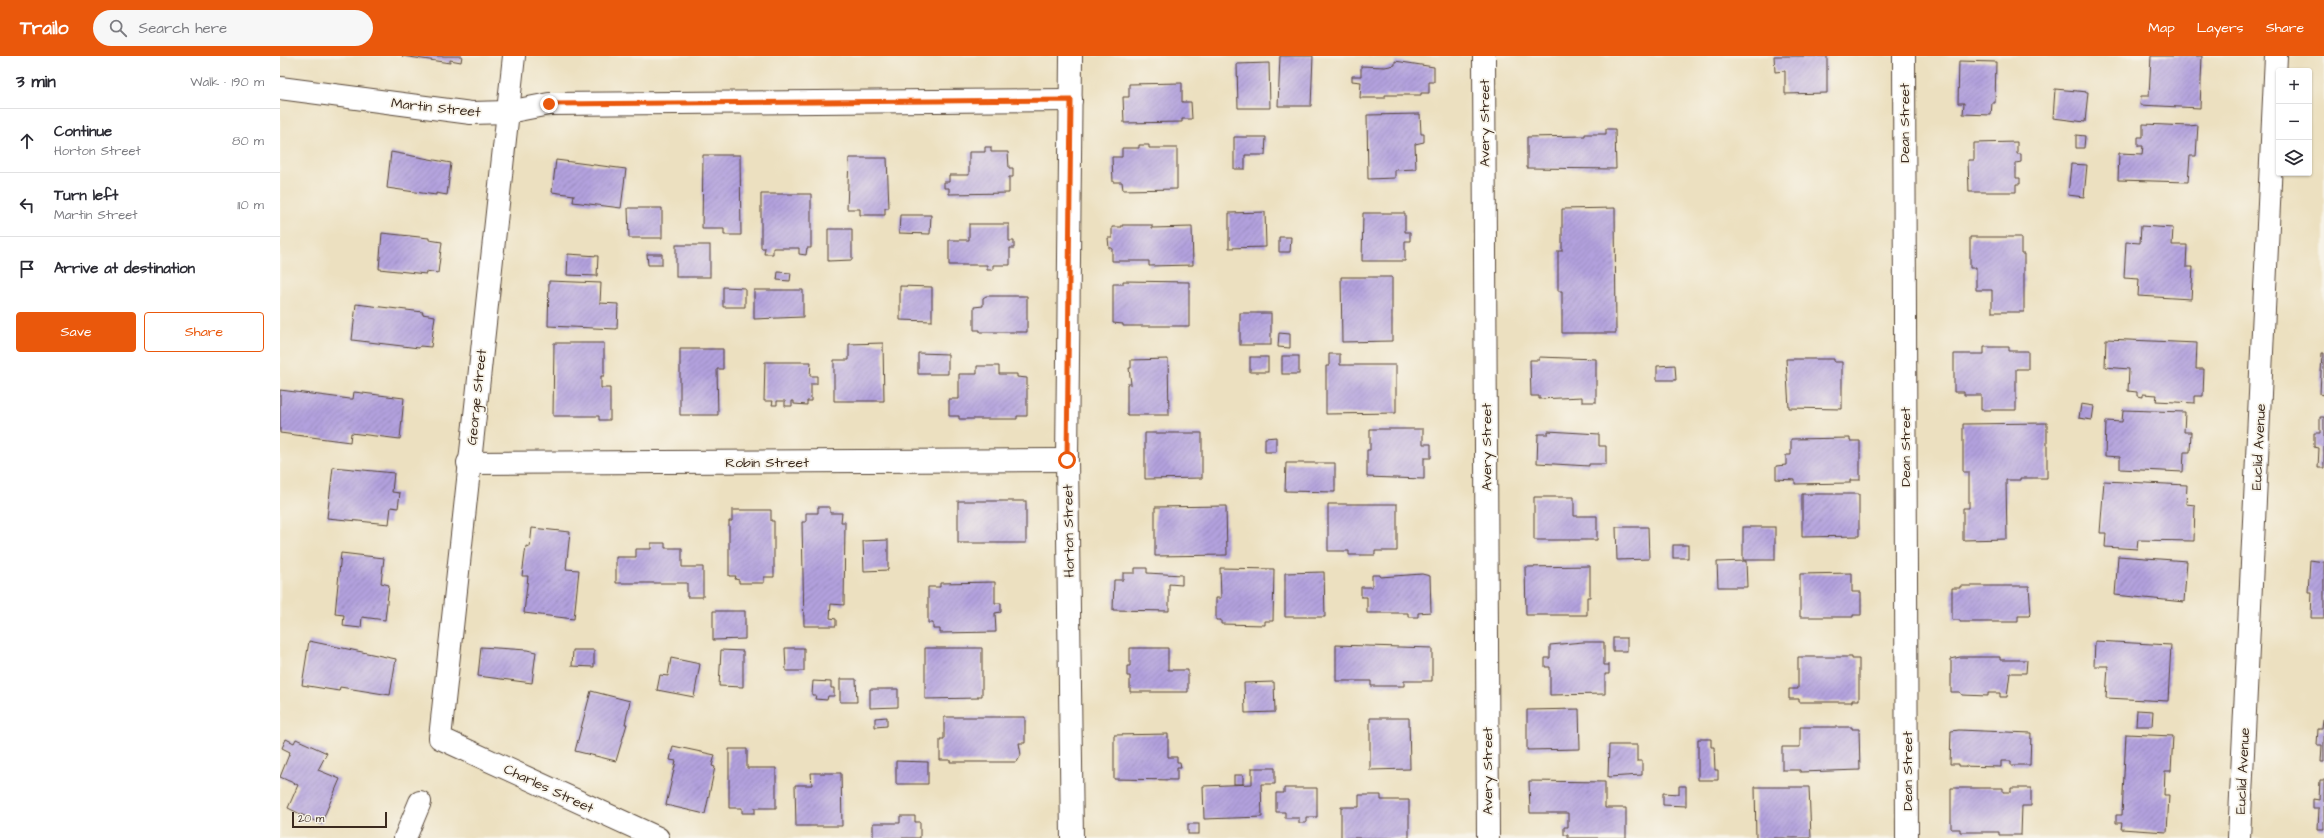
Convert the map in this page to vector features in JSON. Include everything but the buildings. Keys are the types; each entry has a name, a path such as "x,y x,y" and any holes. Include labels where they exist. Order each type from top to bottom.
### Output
{"street":[{"name":"George Street","path":"440,738 468,463 514,56"},
{"name":"Horton Street","path":"1071,56 1067,460 1072,838"},
{"name":"Avery Street","path":"1484,56 1488,838"},
{"name":"Dean Street","path":"1904,56 1907,838"},
{"name":"Euclid Avenue","path":"2239,838 2276,56"},
{"name":"Martin Street","path":"280,88 471,113 508,112 549,104 1071,100"},
{"name":"Robin Street","path":"468,463 1067,460"},
{"name":"Charles Street","path":"440,738 658,838"},
{"path":"405,838 420,802"}],"route":[{"path":"549,104 1071,100 1067,460"}]}
